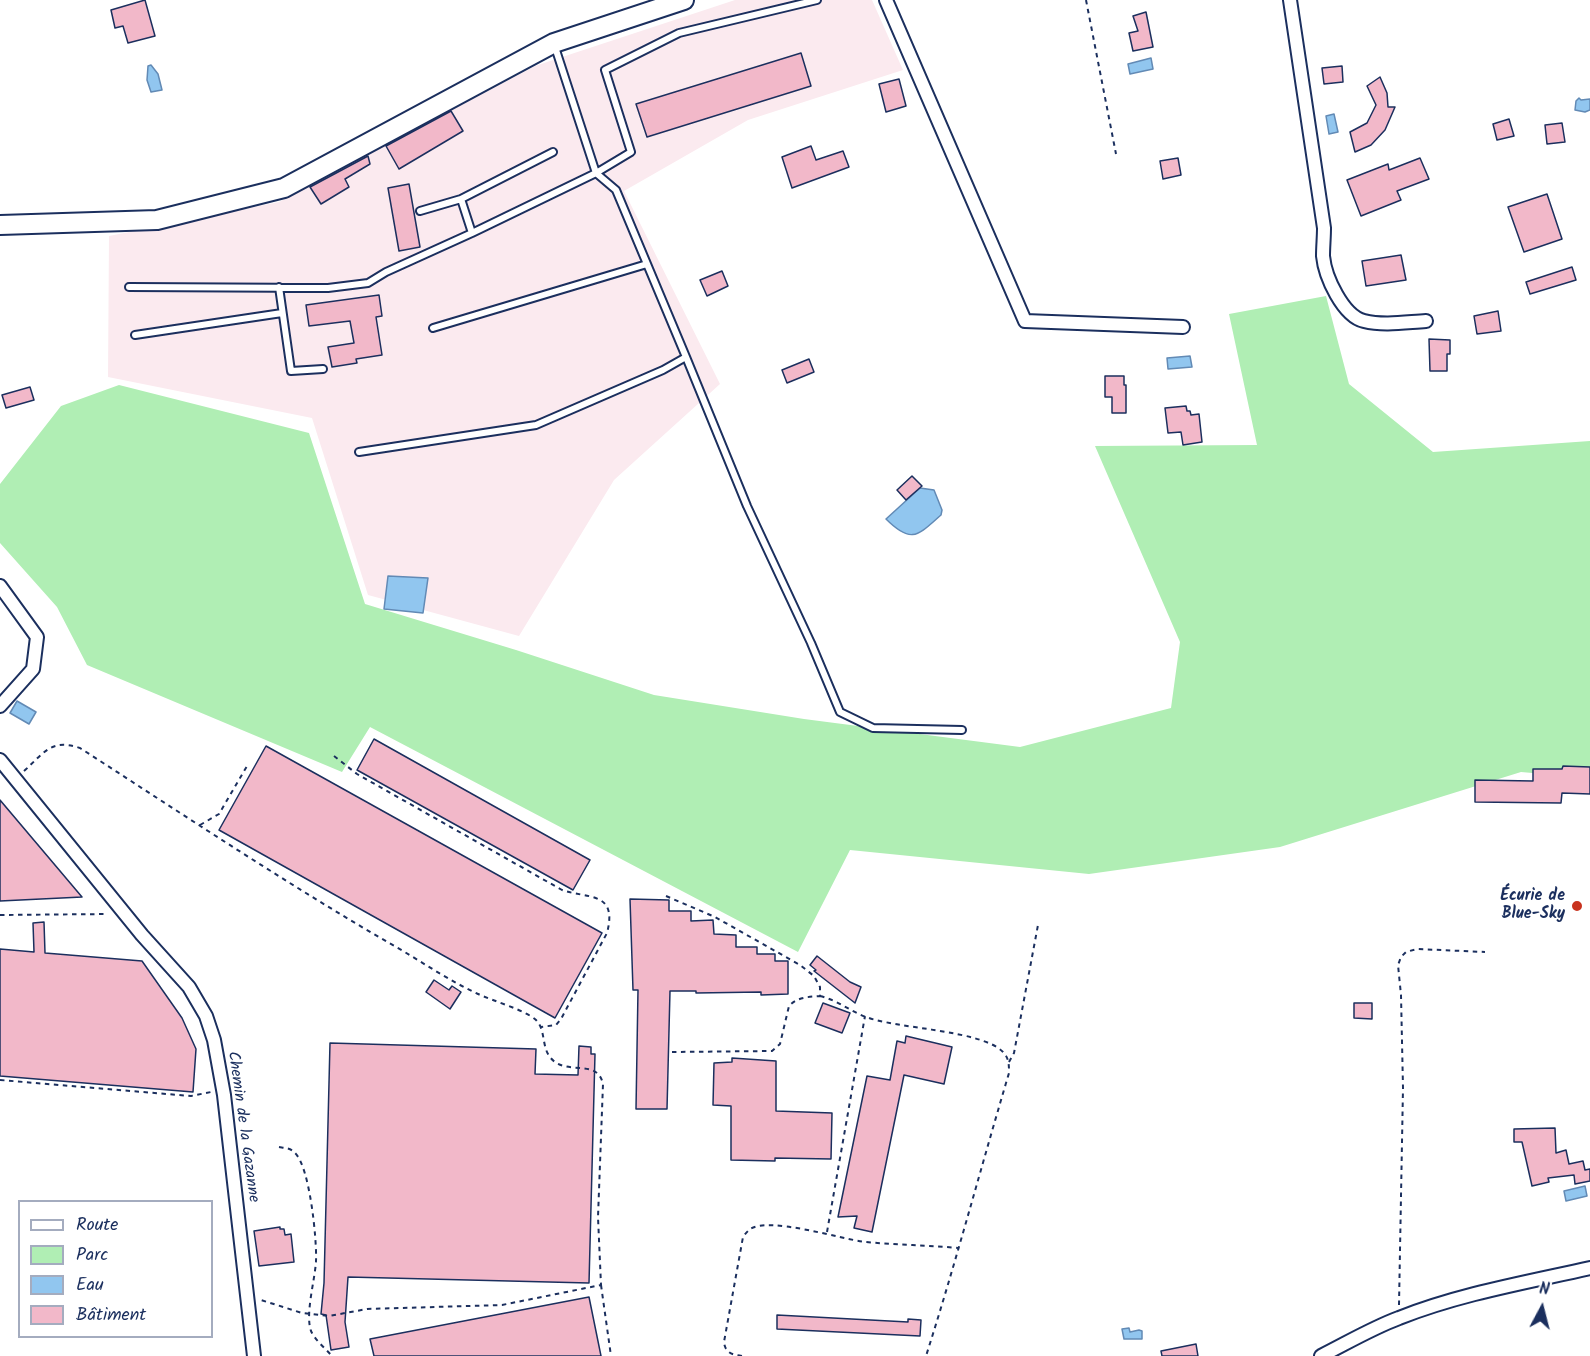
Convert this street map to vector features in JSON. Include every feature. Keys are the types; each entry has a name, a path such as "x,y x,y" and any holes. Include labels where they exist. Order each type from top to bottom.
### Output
{"main road":[{"path":"0,225 157,220 284,188 554,43 684,0"}],"street":[{"path":"886,0 1025,321 1183,327"},
{"path":"1290,0 1324,228 1323,258 1331,285 1348,312 1363,321 1426,321"},
{"path":"0,586 37,637 33,669 0,706"},
{"name":"Chemin de la Gazanne","path":"0,760 189,987 206,1016 214,1041 223,1091 254,1356"},
{"path":"1321,1356 1399,1318 1509,1286 1590,1268"}],"lane":[{"path":"129,287 328,288 368,283 386,272 472,234 596,173 631,152 605,70 679,33 817,0"},
{"path":"554,43 596,173 616,190 747,506 812,644 840,711 873,728 962,729"},
{"path":"420,211 461,199 553,152"},
{"path":"461,199 472,234"},
{"path":"433,328 647,264"},
{"path":"279,287 291,370 323,369"},
{"path":"135,334 282,313"},
{"path":"359,452 536,424 663,370 686,357"}],"path":[{"path":"1086,0 1116,154"},
{"path":"15,778 51,747 60,744 80,748 329,909 459,984 532,1017 541,1027 545,1047 550,1056 558,1063 598,1072 603,1084 598,1217 601,1285 611,1356"},
{"path":"334,756 357,774 562,890 597,897 604,904 609,913 610,922 607,933 561,1019 556,1025 541,1027"},
{"path":"200,825 219,814 248,766"},
{"path":"666,896 715,917 801,965 814,976 820,987 820,996"},
{"path":"0,915 108,914 121,908"},
{"path":"1009,1062 1014,1053 1038,925"},
{"path":"1399,1318 1403,1088 1398,965 1406,952 1417,949 1485,952"},
{"path":"672,1052 772,1051 780,1044 789,1006 804,998 820,996 838,1002 865,1016 986,1041 1005,1053 1009,1062 1009,1073 951,1278 926,1356"},
{"path":"827,1233 865,1016"},
{"path":"0,1080 191,1096 223,1091"},
{"path":"279,1147 288,1148 300,1158 310,1196 316,1233 316,1260 310,1315 311,1331 332,1356"},
{"path":"742,1356 728,1352 724,1348 724,1342 743,1237 755,1226 777,1226 827,1233 867,1243 958,1248"},
{"path":"248,1301 267,1300 310,1315 329,1316 367,1309 502,1305 601,1285"}],"shaded area":[{"path":"735,0 872,0 903,70 748,120 624,191 720,384 614,480 519,636 368,595 312,418 108,377 109,236 279,202 535,66"}],"green space":[{"path":"1326,296 1349,384 1433,452 1590,441 1590,778 1521,772 1280,847 1089,874 850,850 798,952 370,727 342,772 87,665 57,607 0,543 0,484 61,406 119,385 309,433 365,604 654,695 804,719 1020,747 1171,708 1180,642 1095,446 1257,445 1229,314"}],"water":[{"path":"1151,58 1153,69 1130,74 1128,64"},
{"path":"151,65 158,74 162,90 151,92 147,80 148,66"},
{"path":"1579,98 1581,100 1590,99 1590,110 1585,112 1575,110 1576,101"},
{"path":"1334,114 1338,132 1329,134 1326,116"},
{"path":"1190,356 1192,367 1168,369 1167,358"},
{"path":"920,488 934,490 942,510 941,515 920,532 909,534 902,532 886,519"},
{"path":"388,576 428,578 423,613 384,609"},
{"path":"17,701 36,712 29,724 10,713"},
{"path":"1585,1186 1587,1196 1566,1201 1564,1191"},
{"path":"1129,1328 1130,1332 1142,1331 1142,1339 1124,1339 1122,1329"}],"building":[{"path":"145,0 155,36 128,43 123,26 115,28 111,10"},
{"path":"1146,12 1153,47 1133,51 1129,33 1138,31 1133,16"},
{"path":"801,53 811,86 647,137 636,104"},
{"path":"1342,66 1343,82 1324,84 1322,68"},
{"path":"1380,77 1387,93 1388,107 1395,107 1385,130 1371,145 1355,152 1350,132 1367,123 1376,105 1367,86"},
{"path":"899,79 906,106 886,112 879,84"},
{"path":"451,111 463,131 399,169 386,146"},
{"path":"1509,119 1514,136 1497,140 1493,124"},
{"path":"1562,123 1565,142 1547,144 1545,125"},
{"path":"811,146 816,160 843,151 849,167 792,188 782,157"},
{"path":"368,156 370,164 345,179 349,187 321,204 310,187"},
{"path":"1178,158 1181,175 1163,179 1160,161"},
{"path":"1420,158 1429,179 1397,191 1401,200 1361,216 1347,180 1388,164 1389,170"},
{"path":"409,184 420,247 399,251 388,188"},
{"path":"1547,194 1562,239 1524,252 1508,207"},
{"path":"1401,255 1406,280 1366,286 1362,261"},
{"path":"1572,267 1576,280 1530,294 1526,282"},
{"path":"722,271 728,286 707,296 700,280"},
{"path":"379,295 382,316 376,317 382,355 356,359 357,363 332,367 328,347 354,343 350,321 309,326 306,305"},
{"path":"1498,311 1501,331 1477,334 1474,316"},
{"path":"1429,339 1450,340 1447,371 1430,371"},
{"path":"809,359 814,372 787,383 782,370"},
{"path":"1105,376 1124,376 1126,413 1112,413 1112,397 1105,397"},
{"path":"30,387 34,400 6,408 2,395"},
{"path":"1186,406 1191,415 1199,414 1202,442 1183,445 1181,432 1168,433 1165,408"},
{"path":"912,476 922,486 906,500 897,490"},
{"path":"374,739 590,860 573,890 357,770"},
{"path":"266,746 602,933 555,1018 219,830"},
{"path":"1563,766 1590,767 1590,794 1562,793 1561,803 1475,802 1475,780 1533,781 1533,769 1562,769"},
{"path":"0,800 82,897 0,901"},
{"path":"630,899 669,900 669,911 691,911 691,921 713,920 714,934 736,935 736,947 757,947 757,954 775,954 775,961 788,961 788,994 670,991 667,1109 636,1109 638,990 633,990"},
{"path":"44,922 45,953 142,961 182,1018 196,1049 193,1092 0,1076 0,949 34,952 33,923"},
{"path":"817,956 850,982 861,987 855,1003 814,971 816,970 810,965"},
{"path":"434,980 449,990 452,986 461,992 450,1009 426,992"},
{"path":"823,1003 850,1013 842,1033 815,1023"},
{"path":"1354,1003 1372,1003 1372,1019 1354,1018"},
{"path":"906,1036 952,1047 944,1084 904,1075 872,1232 854,1228 857,1216 838,1217 867,1076 890,1080 897,1041 905,1043"},
{"path":"330,1043 536,1049 535,1074 578,1075 579,1046 591,1047 591,1054 595,1054 589,1283 348,1277 345,1322 349,1347 331,1350 326,1315 321,1314 324,1283"},
{"path":"732,1058 776,1061 776,1111 832,1113 831,1159 731,1160 731,1106 713,1105 714,1063 732,1062"},
{"path":"1555,1128 1556,1153 1566,1150 1569,1164 1583,1161 1585,1170 1590,1169 1590,1181 1575,1184 1574,1175 1548,1178 1549,1182 1532,1186 1522,1142 1514,1142 1514,1129"},
{"path":"280,1227 284,1229 285,1235 291,1234 294,1262 259,1266 254,1231"},
{"path":"589,1297 601,1356 374,1356 370,1339"},
{"path":"777,1315 908,1322 908,1319 921,1320 920,1336 777,1329"},
{"path":"1196,1344 1198,1356 1162,1356 1161,1351"}],"place":[{"name":"Écurie de Blue-Sky","path":"1577,906"}]}
